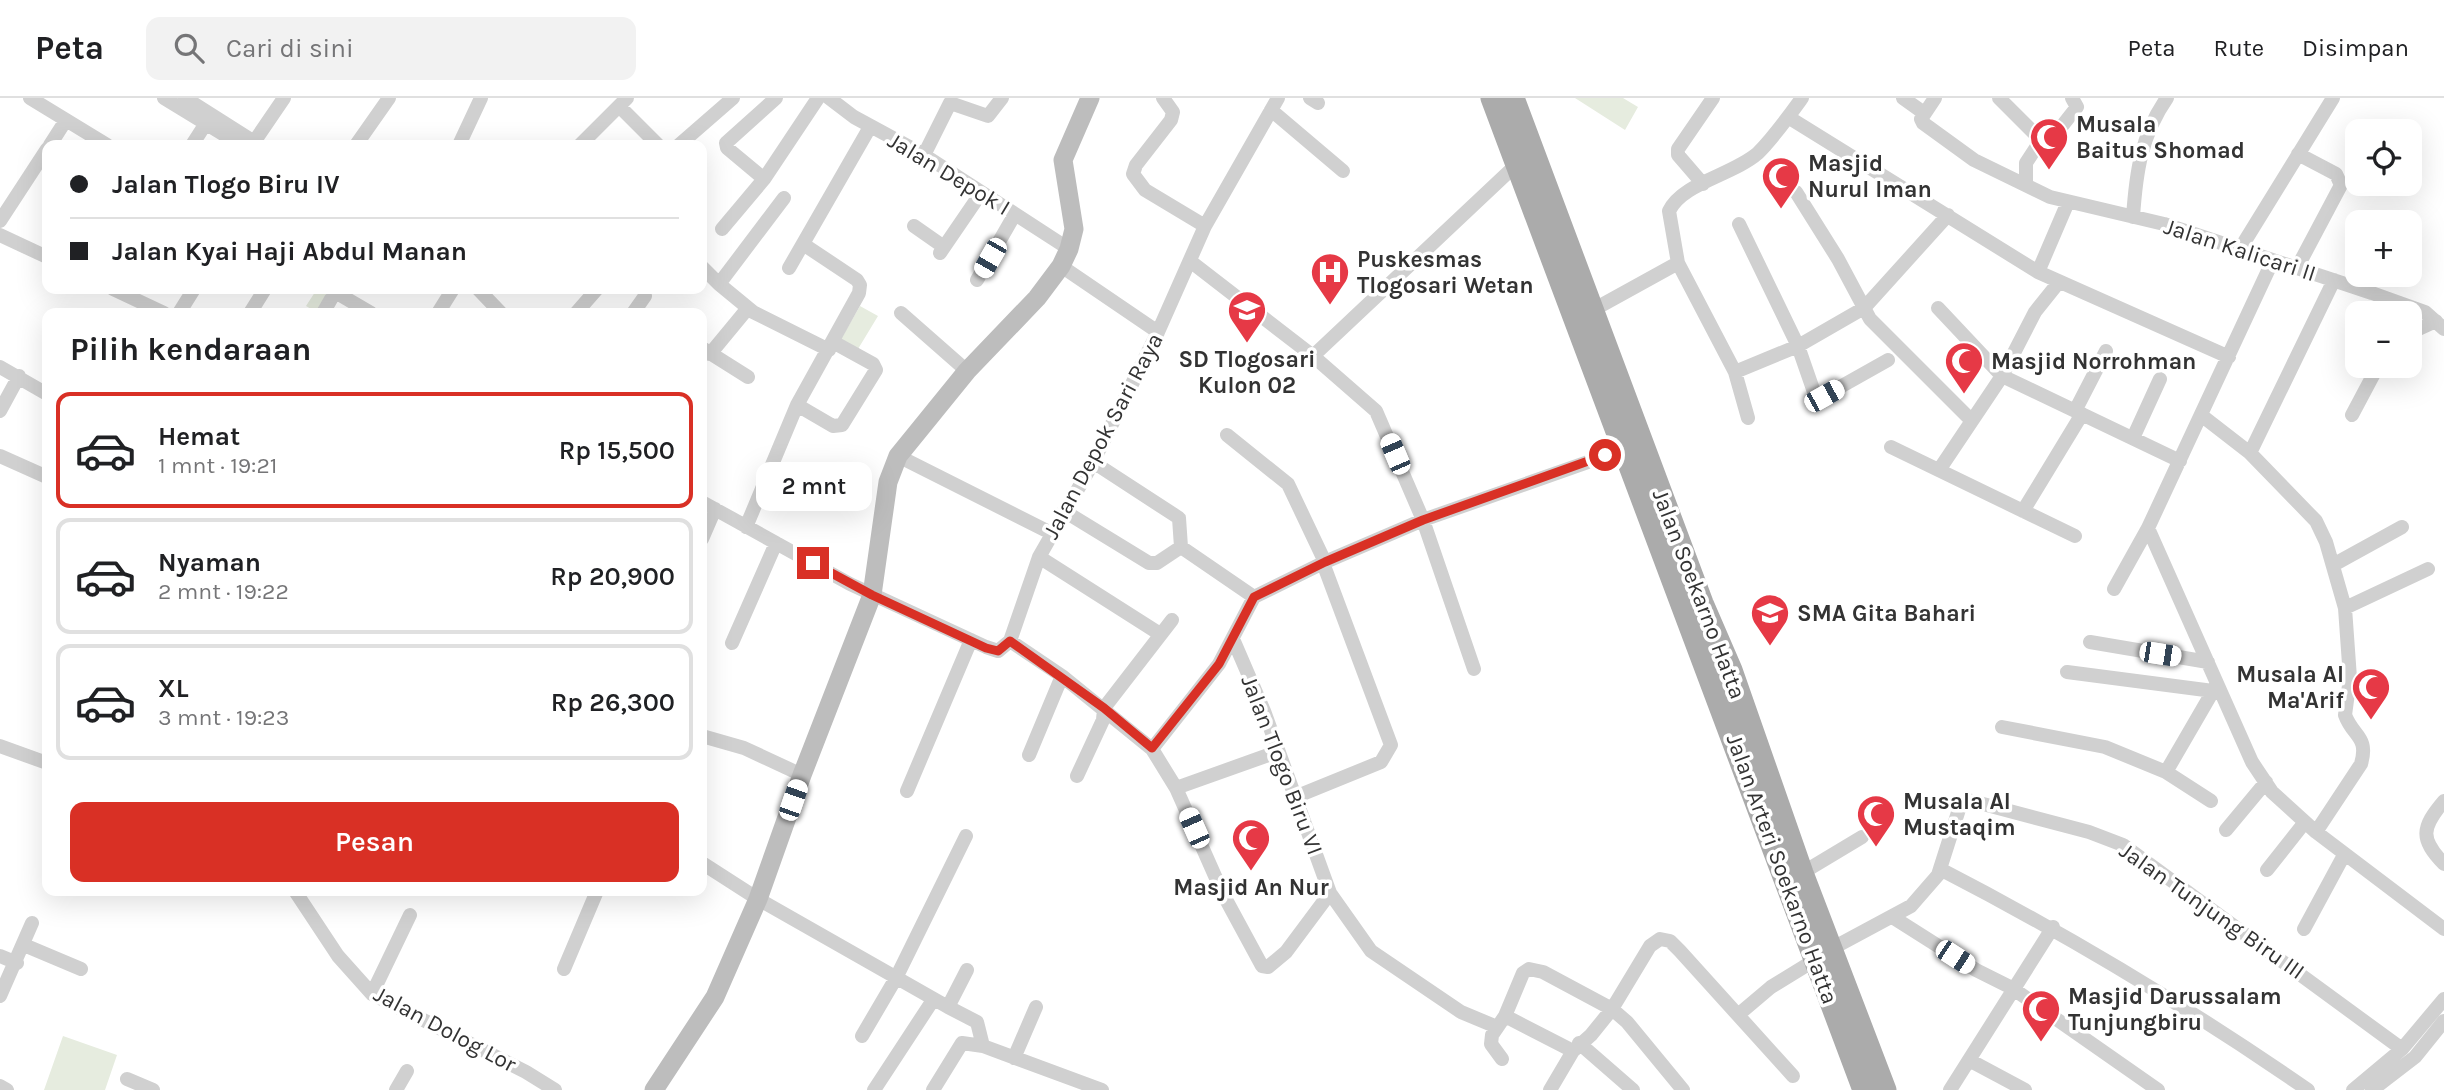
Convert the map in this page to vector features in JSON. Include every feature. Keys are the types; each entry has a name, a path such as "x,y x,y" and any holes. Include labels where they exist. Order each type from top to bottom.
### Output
{"main road":[{"name":"Jalan Arteri Soekarno Hatta","path":"1492,98 1517,164 1583,315 1625,449 1754,763 1823,955 1864,1090"},
{"name":"Jalan Soekarno Hatta","path":"1513,98 1583,315 1731,670 1754,763 1802,873 1823,955 1885,1090"}],"street":[{"path":"30,98 99,140"},
{"path":"164,98 244,140"},
{"path":"185,98 208,120"},
{"path":"254,140 284,98"},
{"path":"360,140 389,98"},
{"path":"461,140 481,98"},
{"path":"685,140 733,98"},
{"path":"764,179 727,148 726,143 776,98"},
{"path":"722,229 764,179 818,98"},
{"name":"Jalan Depok I","path":"829,98 870,127 923,155 1015,214 1158,332"},
{"path":"923,155 950,103 988,116 1002,98"},
{"path":"654,1090 715,997 758,900 802,775 872,595 888,482 898,456 967,371 1037,298 1065,257 1074,229 1063,160 1090,98"},
{"path":"1163,98 1174,111 1171,120 1136,166 1133,174 1144,190 1205,226"},
{"path":"1703,184 1678,155 1678,149 1713,98"},
{"path":"1748,418 1735,372 1678,263 1668,211 1678,195 1737,168 1758,152 1802,98"},
{"path":"1903,98 1924,113 1935,98"},
{"path":"1999,98 2041,140 2026,163 2026,185"},
{"path":"2062,125 2077,107 2072,98"},
{"path":"2133,217 2137,165 2153,118 2167,98"},
{"path":"2240,249 2333,98"},
{"path":"585,140 623,102 654,140"},
{"path":"1275,104 1343,171"},
{"name":"Jalan Depok Sari Raya","path":"1010,641 1039,557 1093,462 1158,332 1205,226 1275,104"},
{"name":"Jalan Kalicari II","path":"1924,113 1921,118 1923,123 1974,160 2026,185 2068,202 2133,217 2240,249 2334,280 2430,318"},
{"path":"1788,117 2038,272 2229,357"},
{"path":"53,140 66,120"},
{"path":"195,140 208,120"},
{"path":"789,268 870,127"},
{"path":"2297,268 2341,185 2341,179 2336,174 2298,154"},
{"path":"0,221 42,156"},
{"path":"1313,356 1517,164"},
{"path":"1796,192 1838,259 1864,308 1886,336 1971,420"},
{"path":"914,226 942,250 981,193"},
{"path":"719,284 784,198"},
{"path":"2038,272 2068,202"},
{"path":"977,280 1015,214"},
{"path":"1735,372 1798,346 1864,308 1948,215"},
{"path":"1739,224 1798,346 1815,395 1819,396 1888,360"},
{"path":"0,235 42,255"},
{"path":"746,527 797,405 831,346 860,285 803,244"},
{"path":"2114,589 2148,528 2273,260"},
{"path":"1190,261 1313,356 1376,411 1423,520 1475,669"},
{"path":"1583,315 1678,263"},
{"path":"707,272 748,308 873,365 876,370 842,425 833,426 797,405"},
{"path":"2250,453 2334,280"},
{"path":"1939,470 2002,376 2035,312 2059,282"},
{"path":"126,294 154,308"},
{"path":"339,294 363,308"},
{"path":"483,294 496,308"},
{"path":"580,308 593,294"},
{"path":"637,308 645,296"},
{"path":"707,350 748,308"},
{"path":"1938,308 2002,376 2180,461"},
{"path":"901,313 967,371"},
{"path":"2023,511 2078,412 2106,351"},
{"path":"707,352 748,377"},
{"path":"0,367 42,391"},
{"path":"0,411 19,376"},
{"path":"2351,415 2371,378"},
{"path":"2133,438 2160,379"},
{"path":"2201,415 2250,453 2316,521 2333,565 2345,608 2350,678 2345,715 2362,739 2364,751 2361,764 2310,827 2267,870"},
{"path":"1227,435 1288,484 1324,562 1391,745 1386,758 1344,780 1295,797"},
{"path":"1891,447 2075,536"},
{"path":"1152,748 1219,664 1254,597 1324,562 1423,520 1625,449"},
{"path":"0,456 42,475"},
{"path":"898,456 1052,534"},
{"path":"1093,462 1178,518 1181,523 1181,547"},
{"path":"707,505 872,595 971,640 998,651 1010,641 1104,708 1152,748 1176,788 1223,894 1262,967 1268,967 1286,952 1330,893"},
{"path":"707,527 715,509"},
{"path":"1065,511 1149,563 1157,563 1181,547"},
{"path":"2333,565 2402,527"},
{"path":"2148,528 2208,662 2216,689 2252,762 2266,782 2310,827 2444,929"},
{"path":"732,643 776,543"},
{"path":"1181,547 1254,597"},
{"path":"1039,557 1160,634"},
{"path":"2345,608 2428,569"},
{"path":"1077,776 1103,720 1104,708 1172,620"},
{"name":"Jalan Tlogo Biru VI","path":"1233,639 1330,893 1371,951 1461,1012 1576,1047 1633,1090"},
{"path":"907,791 971,640"},
{"path":"2090,642 2208,662"},
{"path":"2067,672 2216,689"},
{"path":"1028,755 1062,677"},
{"path":"2166,772 2216,689"},
{"path":"2002,727 2105,747 2166,772 2211,801"},
{"path":"707,737 744,748 802,775"},
{"path":"0,746 42,761"},
{"path":"1176,788 1277,752"},
{"path":"2226,830 2266,782"},
{"name":"Jalan Tunjung Biru III","path":"1940,869 1963,801 2049,821 2123,845 2402,1049"},
{"path":"2444,801 2430,819 2425,837 2430,850 2444,864"},
{"path":"862,1036 896,978 966,836"},
{"path":"1802,873 1862,837"},
{"path":"2304,929 2344,855"},
{"path":"707,866 758,900 977,1023 983,1046"},
{"path":"1739,1014 1772,987 1911,906 1940,869 2053,927 2151,985 2308,1090"},
{"name":"Jalan Dolog Lor","path":"298,896 338,956 372,994 526,1072 555,1090"},
{"path":"564,969 595,896"},
{"path":"372,994 410,915"},
{"path":"1894,918 1976,970 2012,988 2158,1090"},
{"path":"0,996 17,963 32,923"},
{"path":"1950,1090 2053,927"},
{"path":"1550,1090 1576,1047 1591,1035 1612,1009 1650,946 1660,939 1670,942 1680,951 1793,1076"},
{"path":"24,946 81,969"},
{"path":"0,956 17,963"},
{"path":"1502,1059 1491,1044 1523,973 1529,969 1543,972 1612,1009 1627,1021 1683,1090"},
{"path":"948,1007 967,970"},
{"path":"2353,1090 2402,1049 2444,999"},
{"path":"875,1090 933,1000"},
{"path":"1014,1058 1036,1007"},
{"path":"2372,1090 2415,1058 2444,1021"},
{"path":"933,1090 958,1046 965,1044 983,1046 1075,1085 1102,1090"},
{"path":"1969,1060 2025,1090"},
{"path":"396,1090 407,1071"},
{"path":"127,1079 153,1090"},
{"path":"0,1086 7,1090"}],"shaded area":[{"path":"1575,98 1623,98 1638,107 1625,130"},
{"path":"314,294 336,294 323,308 306,306"},
{"path":"860,306 878,316 858,349 841,339"},
{"path":"63,1036 117,1055 105,1090 44,1090"}],"place":[{"name":"Musala Baitus Shomad","path":"2049,171"},
{"name":"Masjid Nurul Iman","path":"1781,210"},
{"name":"Puskesmas Tlogosari Wetan","path":"1330,306"},
{"name":"SD Tlogosari Kulon 02","path":"1247,344"},
{"name":"Masjid Norrohman","path":"1964,395"},
{"name":"SMA Gita Bahari","path":"1770,647"},
{"name":"Musala Al Ma'Arif","path":"2371,721"},
{"name":"Musala Al Mustaqim","path":"1876,848"},
{"name":"Masjid An Nur","path":"1251,872"},
{"name":"Masjid Darussalam Tunjungbiru","path":"2041,1043"}],"route":[{"path":"813,563 872,595 986,648 998,651 1005,648 1010,641 1104,708 1152,748 1219,664 1254,597 1325,562 1423,520 1605,455"}]}
